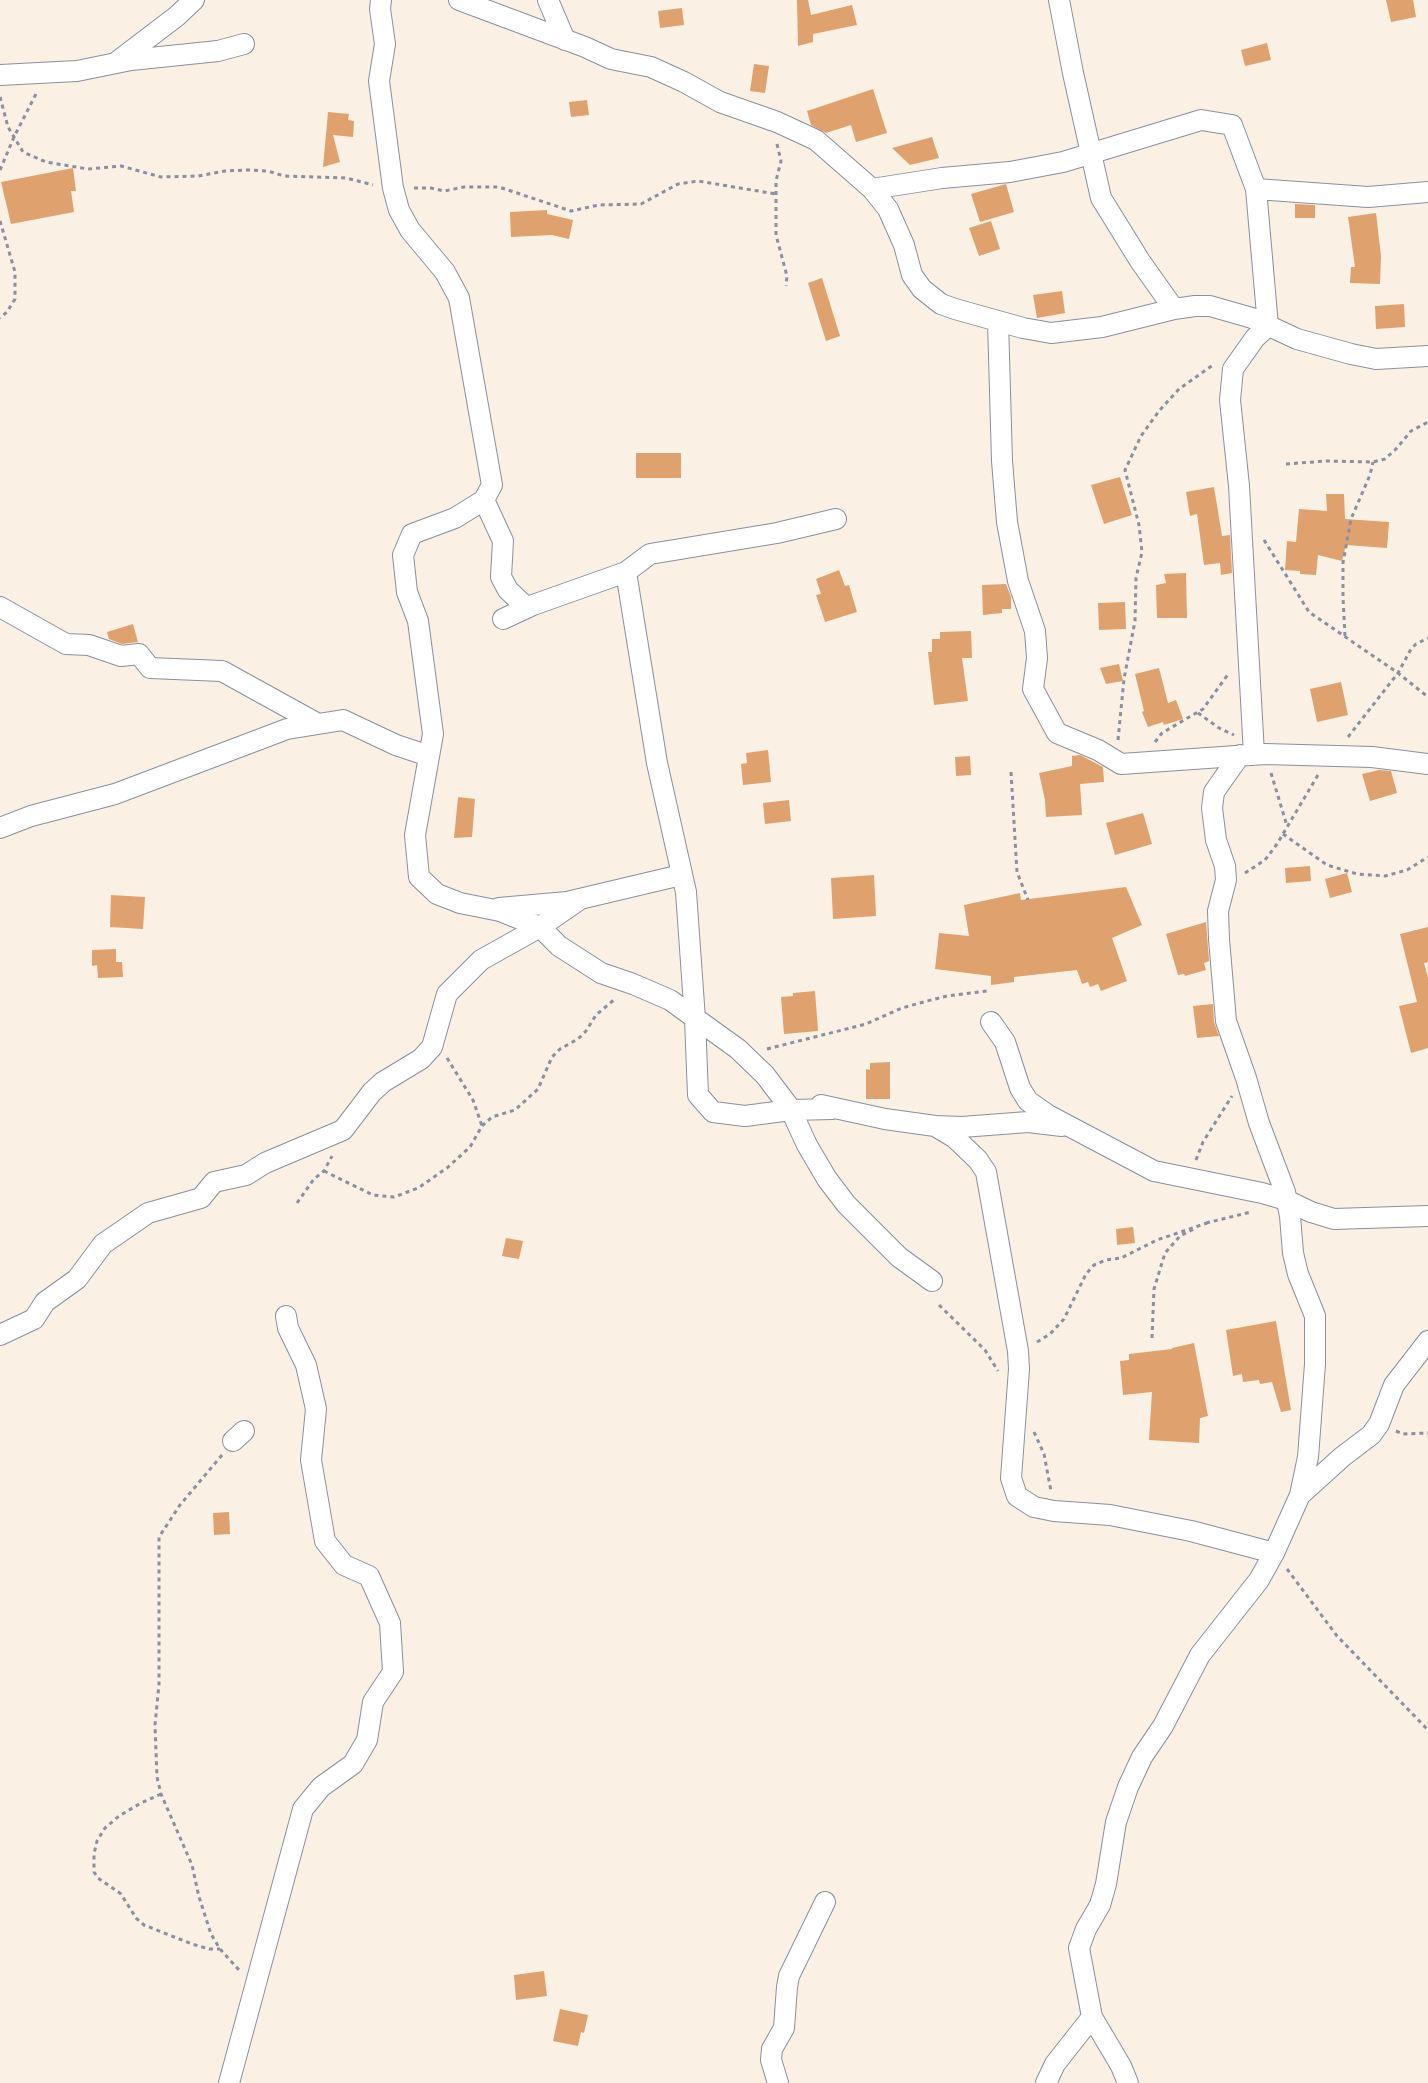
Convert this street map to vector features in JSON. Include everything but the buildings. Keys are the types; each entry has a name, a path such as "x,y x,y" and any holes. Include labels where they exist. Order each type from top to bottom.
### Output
{"street":[{"path":"116,63 177,16 194,0"},
{"path":"381,0 380,9 385,44 379,80 393,188 399,210 410,230 445,272 459,298 492,485 484,500 455,518 412,534 403,555 407,592 418,621 418,635 433,734 415,835 419,877 437,894 460,904 490,909 540,926 559,946 601,973 670,1000 744,1055 765,1074 791,1110 807,1145 827,1179 846,1204 899,1257 932,1281"},
{"path":"459,0 611,59 651,67 684,82 720,102 777,122 816,140 872,189 888,209 896,224 912,275 922,290 941,304 998,321 1052,333 1102,327 1174,309 1210,306 1252,318 1297,338 1376,359 1428,356"},
{"path":"548,0 565,40"},
{"path":"1059,0 1101,198 1140,262 1174,309"},
{"path":"0,75 77,71 152,57 218,51 244,44"},
{"path":"872,189 942,178 1010,172 1063,162 1201,120 1232,125 1256,188 1268,326"},
{"path":"1256,188 1368,197 1428,192"},
{"path":"998,321 1002,461 1008,522 1018,582 1035,632 1037,658 1033,689 1057,733 1098,750 1121,764 1249,750 1372,757 1428,764"},
{"path":"1128,2083 1121,2066 1092,2017 1079,1948 1086,1929 1100,1905 1106,1884 1116,1822 1128,1787 1142,1757 1163,1726 1200,1655 1259,1580 1300,1495 1308,1457 1315,1364 1315,1316 1298,1274 1293,1253 1286,1200 1259,1123 1236,1045 1226,1021 1218,911 1226,880 1225,866 1215,832 1212,808 1214,792 1249,750 1249,650 1239,486 1230,400 1233,369 1255,338 1268,326"},
{"path":"484,500 503,541 501,576 508,590 528,608"},
{"path":"503,618 626,572 650,554 777,533 836,519"},
{"path":"626,572 657,763 686,892 695,1018 698,1095 713,1112 745,1116 791,1110 832,1109"},
{"path":"0,607 66,644 89,645 121,656 139,654 150,668 222,671 318,724"},
{"path":"0,828 31,816 114,794 286,729 343,720 396,745 428,756"},
{"path":"490,909 579,900 681,875"},
{"path":"0,1335 34,1318 44,1302 77,1279 103,1244 148,1213 202,1198 214,1182 246,1175 265,1163 343,1130 382,1082 421,1059 432,1046 438,1032 447,994 481,960 540,926 579,900"},
{"path":"990,1022 1006,1042 1020,1088 1028,1101 1048,1116 1154,1171 1262,1193 1286,1200 1311,1212 1334,1219 1428,1216"},
{"path":"778,1092 832,1109 934,1126 962,1127 1028,1122 1068,1127"},
{"path":"934,1126 955,1138 978,1160 986,1172 1018,1351 1019,1369 1010,1478 1016,1496 1034,1507 1054,1511 1110,1515 1191,1530 1274,1552"},
{"path":"229,2083 303,1809 321,1787 353,1764 367,1740 373,1702 393,1672 390,1623 370,1576 344,1565 325,1541 311,1460 316,1409 306,1365 288,1328 286,1316"},
{"path":"1300,1495 1342,1457 1370,1435 1379,1424 1394,1385 1428,1341"},
{"path":"778,2083 771,2060 772,2049 784,2028 787,1987 790,1976 825,1902"},
{"path":"1046,2083 1055,2064 1092,2017"}],"path":[{"path":"0,170 14,137 49,72"},
{"path":"0,97 8,127 22,152 46,162 88,169 121,166 161,177 198,176 225,171 268,171 284,176 346,178 393,188 444,190 499,187 571,211 599,205 640,204 678,184 698,182 776,194"},
{"path":"777,122 777,146 781,161 776,181 776,236 787,276 786,286"},
{"path":"0,221 15,272 15,299 7,312 0,318"},
{"path":"1115,760 1124,680 1135,621 1136,578 1142,552 1140,525 1125,470 1142,436 1159,411 1179,389 1218,361"},
{"path":"1286,464 1372,462 1385,459 1411,431 1428,422"},
{"path":"1345,636 1343,598 1345,554 1351,519 1370,475 1372,462"},
{"path":"1264,540 1309,612 1398,673 1428,697"},
{"path":"1226,880 1239,876 1260,864 1277,844 1329,756 1350,734 1398,673 1416,644 1428,638"},
{"path":"1139,763 1162,733 1198,713 1249,650"},
{"path":"1198,713 1249,750 1288,827"},
{"path":"1011,772 1017,872 1028,900"},
{"path":"1283,834 1327,865 1357,874 1385,876 1407,870 1428,857"},
{"path":"324,1171 373,1195 394,1197 418,1188 447,1168 470,1147 482,1126 492,1117 515,1110 538,1089 552,1057 560,1049 578,1038 596,1015 633,984"},
{"path":"744,1055 866,1024 902,1008 933,999 986,991"},
{"path":"438,1032 447,1058 473,1100 482,1126"},
{"path":"1188,1179 1204,1142 1234,1093"},
{"path":"297,1203 314,1179 324,1171 338,1146 343,1130"},
{"path":"996,1367 1018,1351 1050,1334 1064,1319 1086,1274 1094,1265 1106,1260 1121,1258 1157,1240 1208,1223 1254,1212"},
{"path":"1152,1338 1154,1288 1165,1253 1180,1236 1208,1223"},
{"path":"1379,1424 1403,1434 1428,1433"},
{"path":"239,1436 180,1505 159,1537 159,1684 155,1725 157,1777 161,1794 192,1865 211,1934 220,1949 254,1985"},
{"path":"1274,1552 1337,1636 1428,1730"},
{"path":"161,1794 140,1803 119,1816 105,1828 97,1841 94,1854 94,1872 98,1878 121,1894 136,1918 144,1925 192,1944 209,1949 220,1949"}]}
